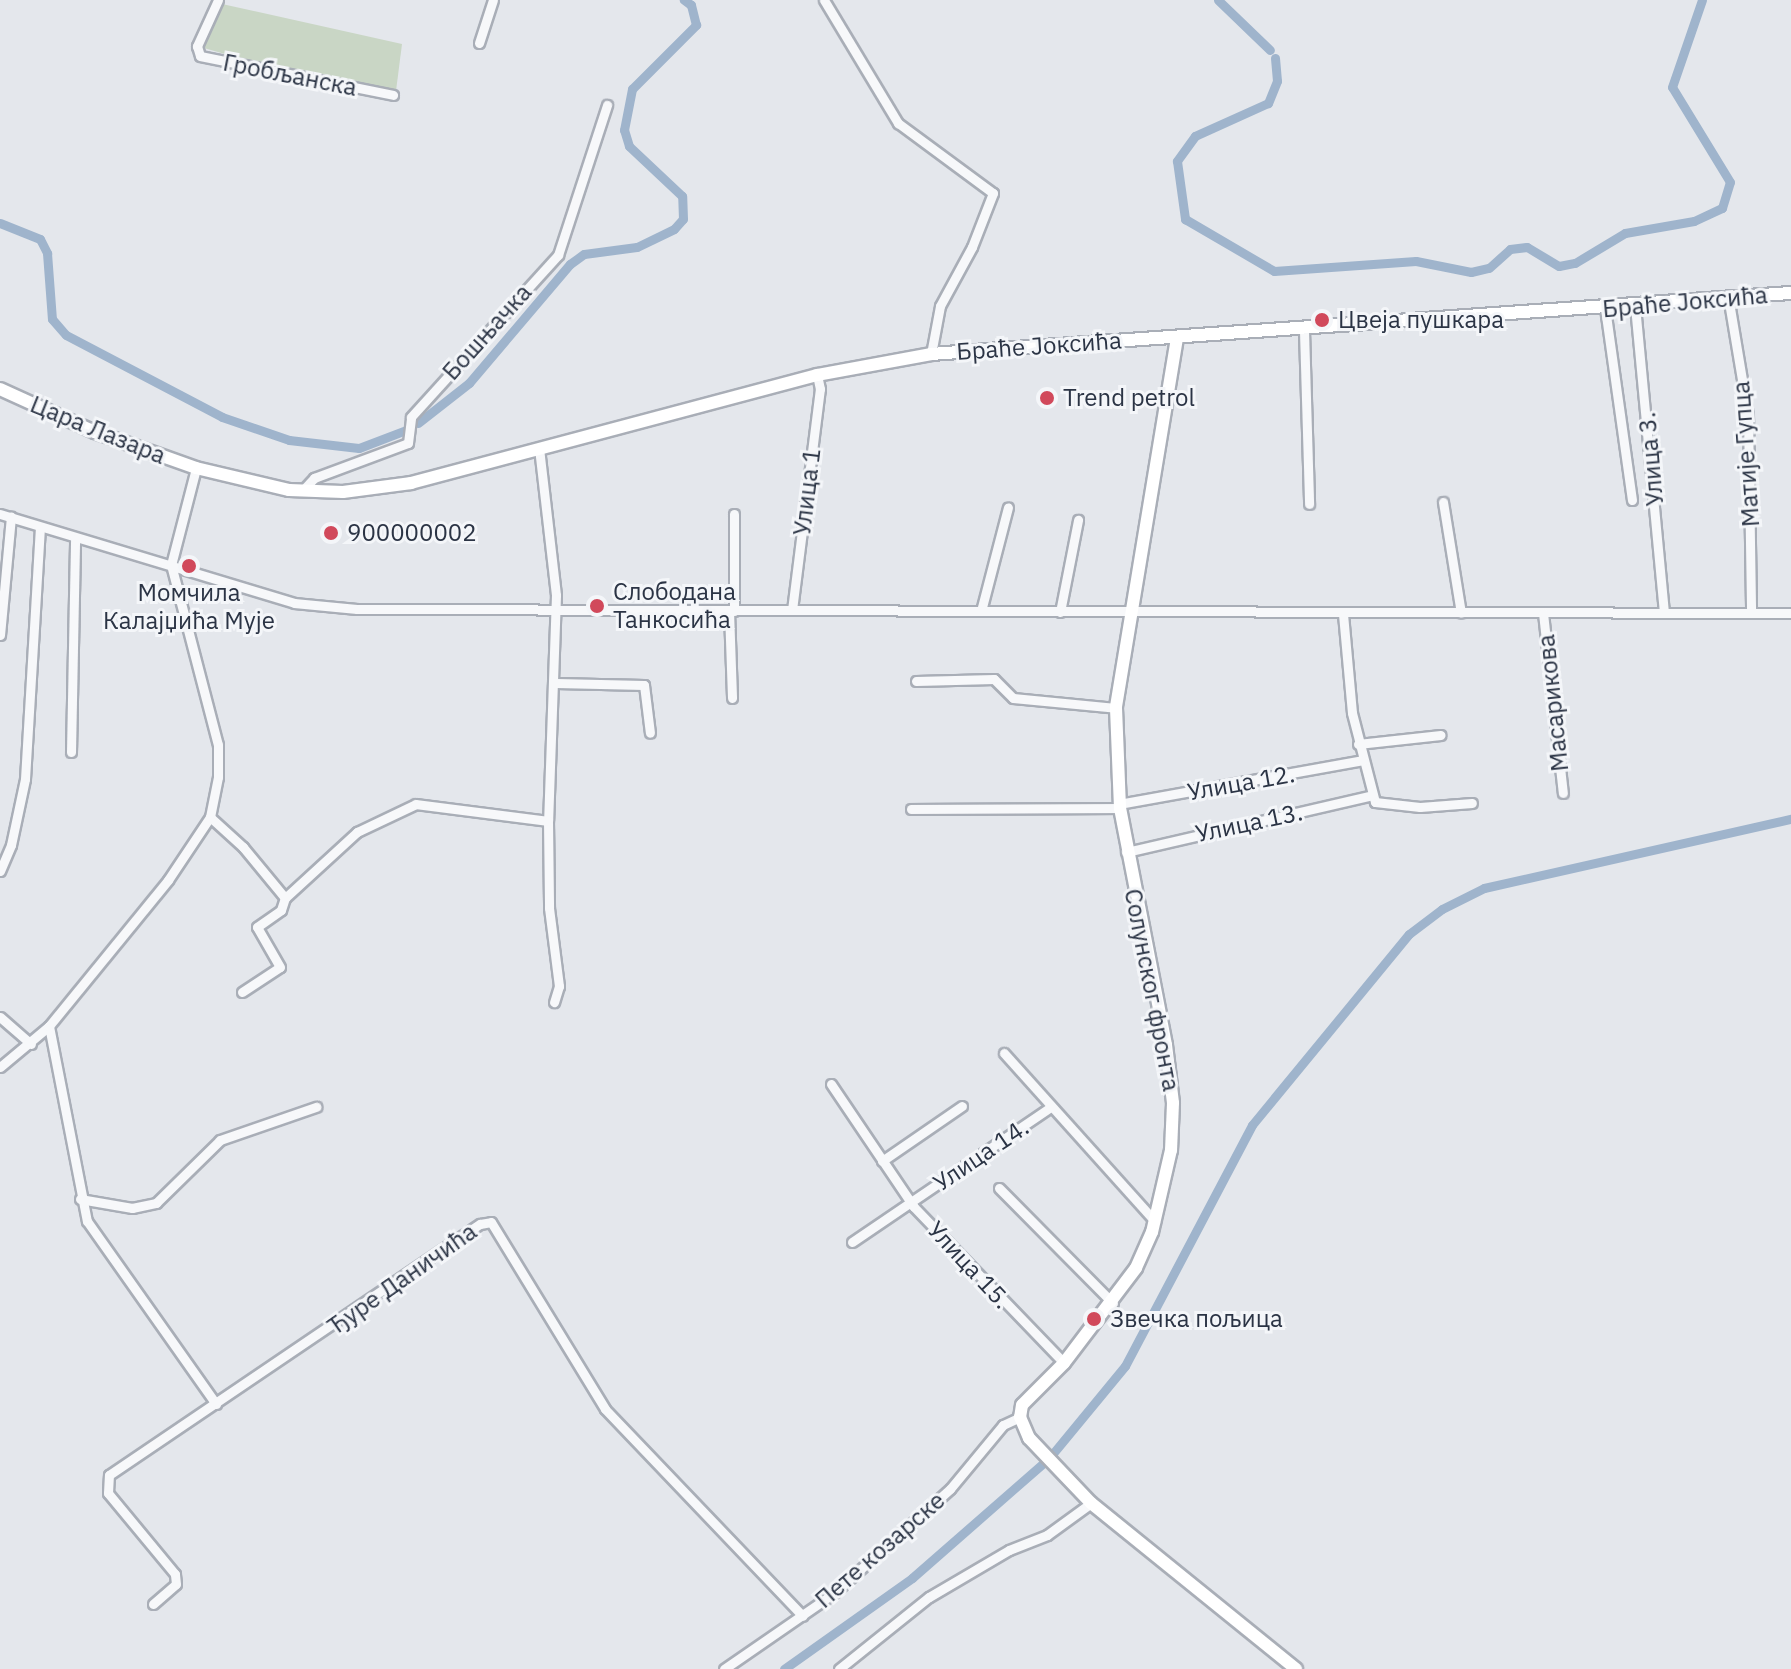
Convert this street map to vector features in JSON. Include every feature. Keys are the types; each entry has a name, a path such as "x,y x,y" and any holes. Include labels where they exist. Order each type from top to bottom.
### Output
{"main road":[{"name":"Браће Јоксића","path":"302,491 343,492 411,483 817,375 931,354 1304,331 1791,293"},
{"name":"Солунског фронта","path":"1020,1417 1022,1405 1064,1363 1113,1303 1146,1250 1171,1150 1173,1103 1120,806 1116,708 1177,338"},
{"name":"Цара Лазара","path":"0,389 95,432 196,468 302,491"},
{"path":"1020,1417 1041,1453 1091,1503 1296,1669"}],"street":[{"name":"Гробљанска","path":"218,0 197,46 200,56 393,95"},
{"path":"479,43 493,0"},
{"path":"824,0 898,123 993,193 972,247 940,306 931,354"},
{"name":"Бошњачка","path":"302,491 314,478 408,443 411,417 558,255 607,105"},
{"name":"Матије Гупца","path":"1728,296 1748,415 1751,613"},
{"name":"Улица 3.","path":"1635,306 1664,613"},
{"path":"1605,308 1632,500"},
{"path":"1304,331 1309,504"},
{"name":"Улица 1","path":"792,610 820,389 817,375"},
{"path":"539,448 557,610 548,821 549,908 559,986 554,1002"},
{"path":"0,1067 49,1026 168,880 210,817 218,777 218,745 171,565 196,468"},
{"path":"1443,502 1461,613"},
{"path":"981,611 1008,507"},
{"path":"0,514 75,539 312,606 1343,614 1791,613"},
{"path":"732,698 734,514"},
{"path":"0,635 11,517"},
{"path":"1060,612 1078,520"},
{"path":"0,871 11,845 25,779 40,527"},
{"path":"71,752 75,539"},
{"name":"Масарикова","path":"1543,613 1563,793"},
{"path":"1343,614 1358,744 1372,795 1380,806 1472,803"},
{"path":"916,681 994,679 1013,698 1116,708"},
{"path":"556,683 644,685 650,733"},
{"path":"1358,744 1441,735"},
{"name":"Улица 12.","path":"911,809 1120,806 1363,760"},
{"name":"Улица 13.","path":"1126,852 1372,795"},
{"path":"242,992 280,967 257,927 281,910 285,898 357,832 416,804 548,821"},
{"path":"210,817 243,847 285,898"},
{"path":"0,1017 31,1044"},
{"path":"49,1026 80,1199 87,1221 216,1404"},
{"name":"Улица 14.","path":"1004,1053 1155,1221"},
{"name":"Улица 15.","path":"831,1084 910,1202 1064,1363"},
{"path":"882,1161 962,1106"},
{"path":"80,1199 132,1208 156,1203 220,1140 316,1107"},
{"name":"Улица 14.","path":"852,1242 1051,1107"},
{"path":"999,1188 1113,1303"},
{"name":"Ђуре Даничића","path":"153,1604 176,1584 175,1574 108,1493 106,1479 480,1224 491,1222 605,1409 803,1616"},
{"name":"Пете козарске","path":"724,1669 803,1616 914,1524 1003,1425 1020,1417"},
{"path":"839,1669 929,1597 1047,1535 1091,1503"}],"green space":[{"path":"222,4 402,44 396,91 291,73 204,48"}],"waterway":[{"path":"418,423 469,383 570,264 584,254 637,247 674,229 683,219 682,196 629,146 624,130 632,89 696,25 691,5 684,0"},
{"path":"1218,0 1270,50"},
{"path":"1275,58 1277,81 1268,103 1195,136 1177,161 1185,219 1274,271 1416,261 1471,272 1489,268 1510,249 1527,247 1559,266 1575,263 1625,233 1694,221 1722,208 1730,182 1672,87 1702,0"},
{"path":"0,223 40,239 47,253 52,319 66,335 222,417 289,440 359,448 406,430"},
{"path":"784,1669 912,1578 1050,1457 1125,1366 1252,1125 1409,934 1442,909 1484,888 1791,819"}],"place":[{"name":"Цвеја пушкара","path":"1322,320"},
{"name":"Trend petrol","path":"1047,398"},
{"name":"900000002","path":"331,533"},
{"name":"Момчила Калајџића Мује","path":"189,566"},
{"name":"Слободана Танкосића","path":"597,606"},
{"name":"Звечка пољица","path":"1094,1319"}]}
